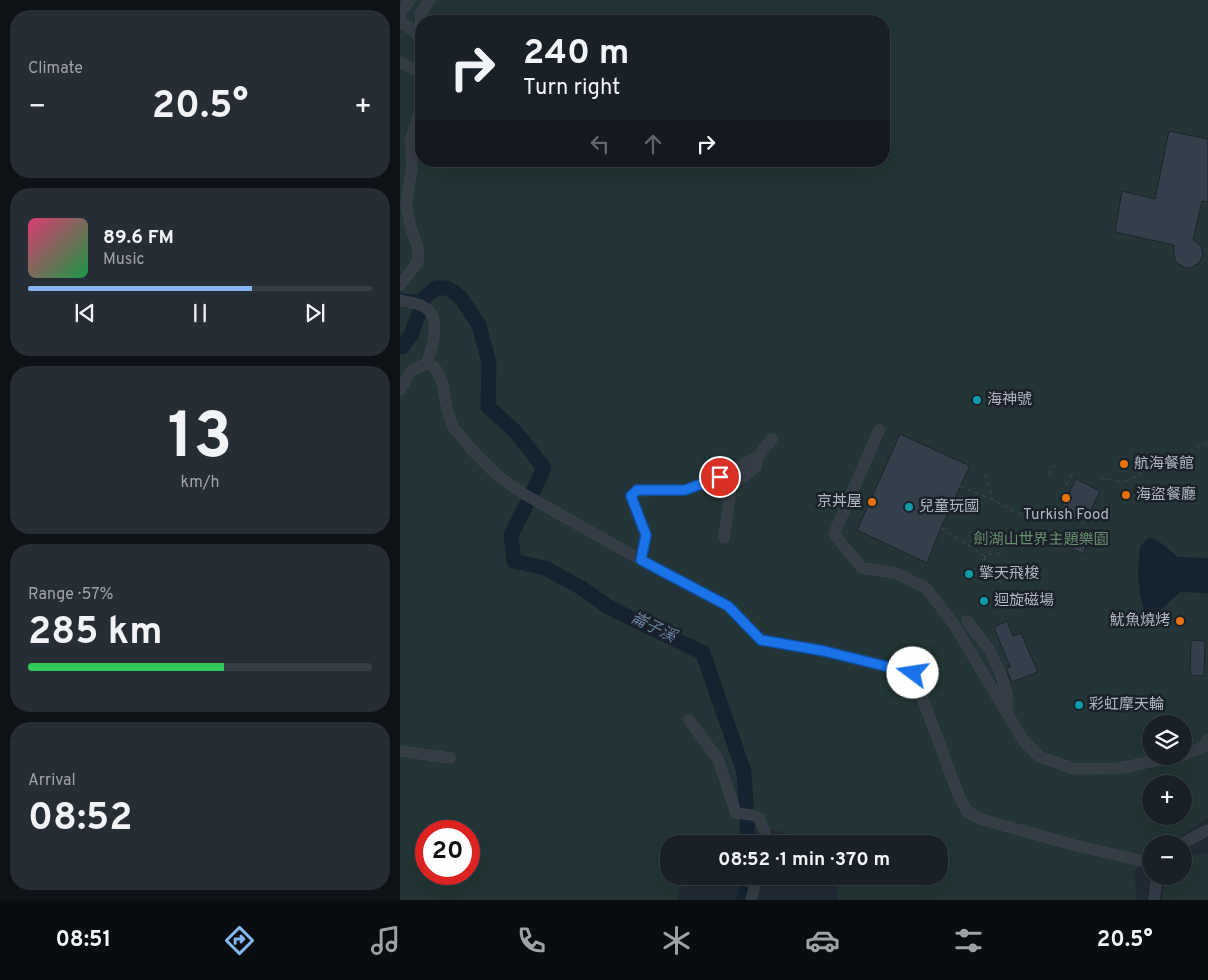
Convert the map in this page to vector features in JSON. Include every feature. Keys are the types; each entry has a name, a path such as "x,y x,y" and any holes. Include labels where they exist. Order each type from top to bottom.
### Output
{"street":[{"path":"410,0 401,12 400,21 415,32"},
{"path":"421,15 430,0"},
{"path":"400,62 415,70"},
{"path":"400,285 418,262 418,248 406,205 412,167 411,138 415,126"},
{"path":"400,300 424,307 434,317 435,338 427,363 412,370 403,379 400,390"},
{"path":"427,363 437,371 443,385 447,409 453,427 473,451 498,476 524,494 641,560 728,606 761,640 824,651 913,673 959,796 967,811 980,819 1074,845 1142,861"},
{"path":"879,430 834,534 862,568 896,573 926,588 955,626 1022,740 1040,757 1075,769 1120,768 1142,764"},
{"path":"641,560 646,535 631,496 637,490 685,490 720,477 758,456 772,439"},
{"path":"724,538 731,486 756,467 758,456"},
{"path":"967,620 989,649 1000,672 1007,694 1007,714"},
{"path":"689,720 718,759 736,812 759,818 765,835"},
{"path":"1192,752 1203,747 1208,740"},
{"path":"400,751 450,758"},
{"path":"1192,838 1208,830"},
{"path":"751,900 755,885"},
{"path":"1154,900 1156,885"}],"path":[{"path":"1101,478 1122,482 1135,477 1144,470 1160,466 1208,442"},
{"path":"1049,475 1052,468 1058,462"},
{"path":"1066,485 1072,474"},
{"path":"985,475 993,500"},
{"path":"960,486 1028,518"},
{"path":"941,528 986,556"},
{"path":"1001,582 990,579 986,573 984,564 986,556 997,553 1006,556 1011,564"}],"green space":[{"name":"劍湖山世界主題樂園","path":"400,0 1208,0 1208,817 1183,835 1142,835 1142,865 1134,871 1137,900 838,900 836,885 948,885 948,835 793,835 766,828 749,835 660,835 660,885 681,885 677,900 400,900"},
{"path":"1208,853 1208,900 1162,900 1165,885 1192,885 1192,856"}],"water":[{"path":"1150,537 1161,543 1178,557 1208,558 1208,593 1180,592 1162,609 1145,614 1140,595 1138,574 1140,546"}],"building":[{"path":"1169,131 1208,139 1208,202 1202,201 1193,240 1201,246 1203,255 1199,263 1191,268 1178,264 1175,260 1174,245 1115,232 1122,191 1155,199"},
{"name":"兒童玩國","path":"900,434 970,466 927,563 857,530"},
{"path":"1076,479 1100,491 1090,512 1081,508 1076,519 1060,511"},
{"path":"1067,531 1088,542 1083,554 1061,543"},
{"path":"1007,621 1013,636 1021,633 1038,672 1012,682 1006,669 1010,667 994,627"},
{"path":"1191,640 1205,641 1204,676 1190,675"}],"waterway":[{"name":"崙子溪","path":"400,347 411,335 425,297 436,288 448,288 461,298 479,325 489,363 488,407 514,430 544,468 533,491"},
{"path":"400,293 425,297"},
{"name":"崙子溪","path":"527,503 511,535 514,561 545,568 580,587 610,608 703,653 744,772 746,807"},
{"name":"崙子溪","path":"747,821 748,835"},
{"name":"崙子溪","path":"744,900 749,885"}],"place":[{"name":"海神號","path":"977,400"},
{"name":"航海餐館","path":"1124,464"},
{"name":"海盜餐廳","path":"1126,495"},
{"name":"Turkish Food","path":"1066,498"},
{"name":"京丼屋","path":"872,502"},
{"name":"兒童玩國","path":"909,507"},
{"name":"擎天飛梭","path":"969,574"},
{"name":"迴旋磁場","path":"984,601"},
{"name":"魷魚燒烤","path":"1180,621"},
{"name":"彩虹摩天輪","path":"1079,705"}],"route":[{"path":"720,477 685,490 637,490 631,496 646,535 641,560 728,606 761,640 824,651 913,673"}]}
